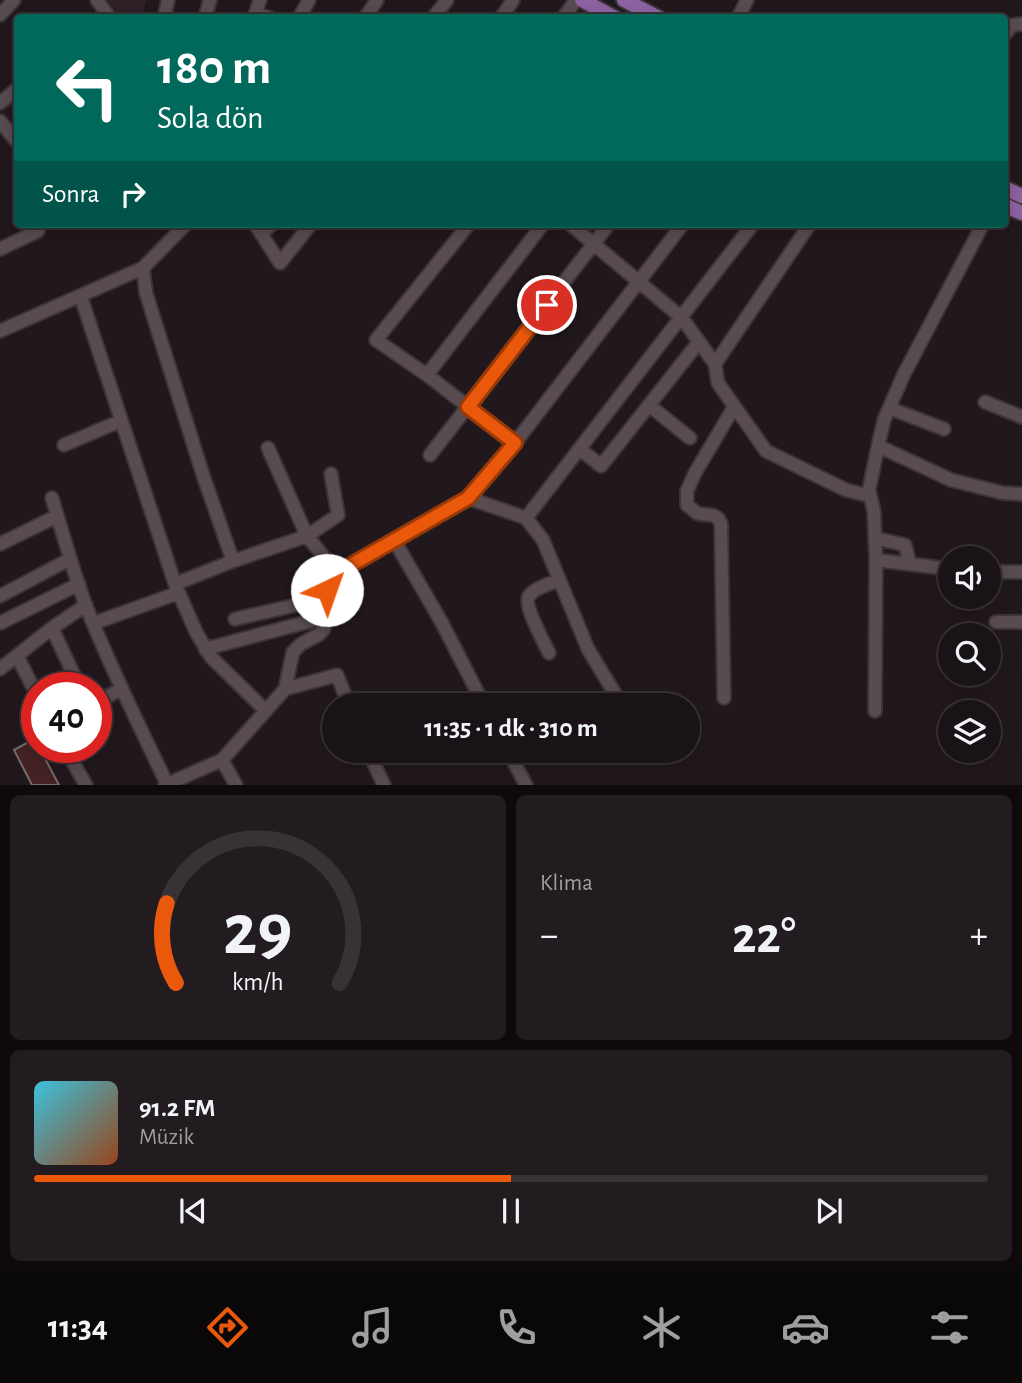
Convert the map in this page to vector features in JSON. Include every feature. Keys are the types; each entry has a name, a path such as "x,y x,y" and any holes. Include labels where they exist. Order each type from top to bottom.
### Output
{"main road":[{"path":"579,0 607,14"},
{"path":"624,0 651,14"}],"street":[{"path":"0,15 14,0"},
{"path":"436,14 447,0"},
{"path":"567,14 579,0"},
{"path":"0,103 14,91"},
{"path":"0,121 14,137"},
{"path":"0,331 143,268 183,228"},
{"path":"258,229 279,263 308,228"},
{"path":"466,228 376,340 427,375 515,443"},
{"path":"427,375 539,228"},
{"path":"575,228 682,318 715,364 718,383 766,451 846,491 870,496"},
{"path":"430,455 606,228"},
{"path":"52,498 86,605 122,690 166,784 184,781 222,760 285,689 293,653 301,643 322,632 329,583 337,573 468,498 515,443 680,228"},
{"path":"526,518 750,228"},
{"path":"715,364 807,228"},
{"path":"875,711 876,561 874,512 869,490 878,446 884,420 904,374 981,228"},
{"path":"0,249 38,231"},
{"path":"143,268 146,293 233,561"},
{"path":"81,297 120,421 177,588 195,632 217,664 265,711"},
{"path":"580,449 601,466 698,343"},
{"path":"985,402 1022,417"},
{"path":"650,406 690,438"},
{"path":"724,698 721,524 716,516 695,512 687,506 687,491 734,407"},
{"path":"889,408 944,429"},
{"path":"64,445 120,421"},
{"path":"878,446 951,480 1003,493 1022,494"},
{"path":"268,448 307,536 337,573"},
{"path":"94,623 233,561 307,536 338,515 331,474"},
{"path":"468,498 526,518 543,540 588,649 615,693"},
{"path":"0,544 57,516"},
{"path":"875,538 905,545 910,564"},
{"path":"394,540 442,623 478,693"},
{"path":"0,596 70,559"},
{"path":"876,561 938,568"},
{"path":"1001,572 1022,572"},
{"path":"549,653 528,608 527,598 535,590 558,580"},
{"path":"0,623 79,584"},
{"path":"235,619 327,598"},
{"path":"0,669 86,605"},
{"path":"205,649 326,617"},
{"path":"996,622 1022,622"},
{"path":"52,628 73,672"},
{"path":"18,656 26,672"},
{"path":"285,689 337,675 344,693"},
{"path":"112,695 122,690"},
{"path":"222,760 236,785"},
{"path":"73,763 86,785"},
{"path":"374,763 384,785"},
{"path":"514,763 526,785"}],"shaded area":[{"path":"107,0 146,0 143,14 119,14"}],"building":[{"path":"21,746 21,763 47,763 59,785 32,785 14,750"}],"route":[{"path":"327,590 337,573 468,498 515,443 468,407 547,305"}]}
